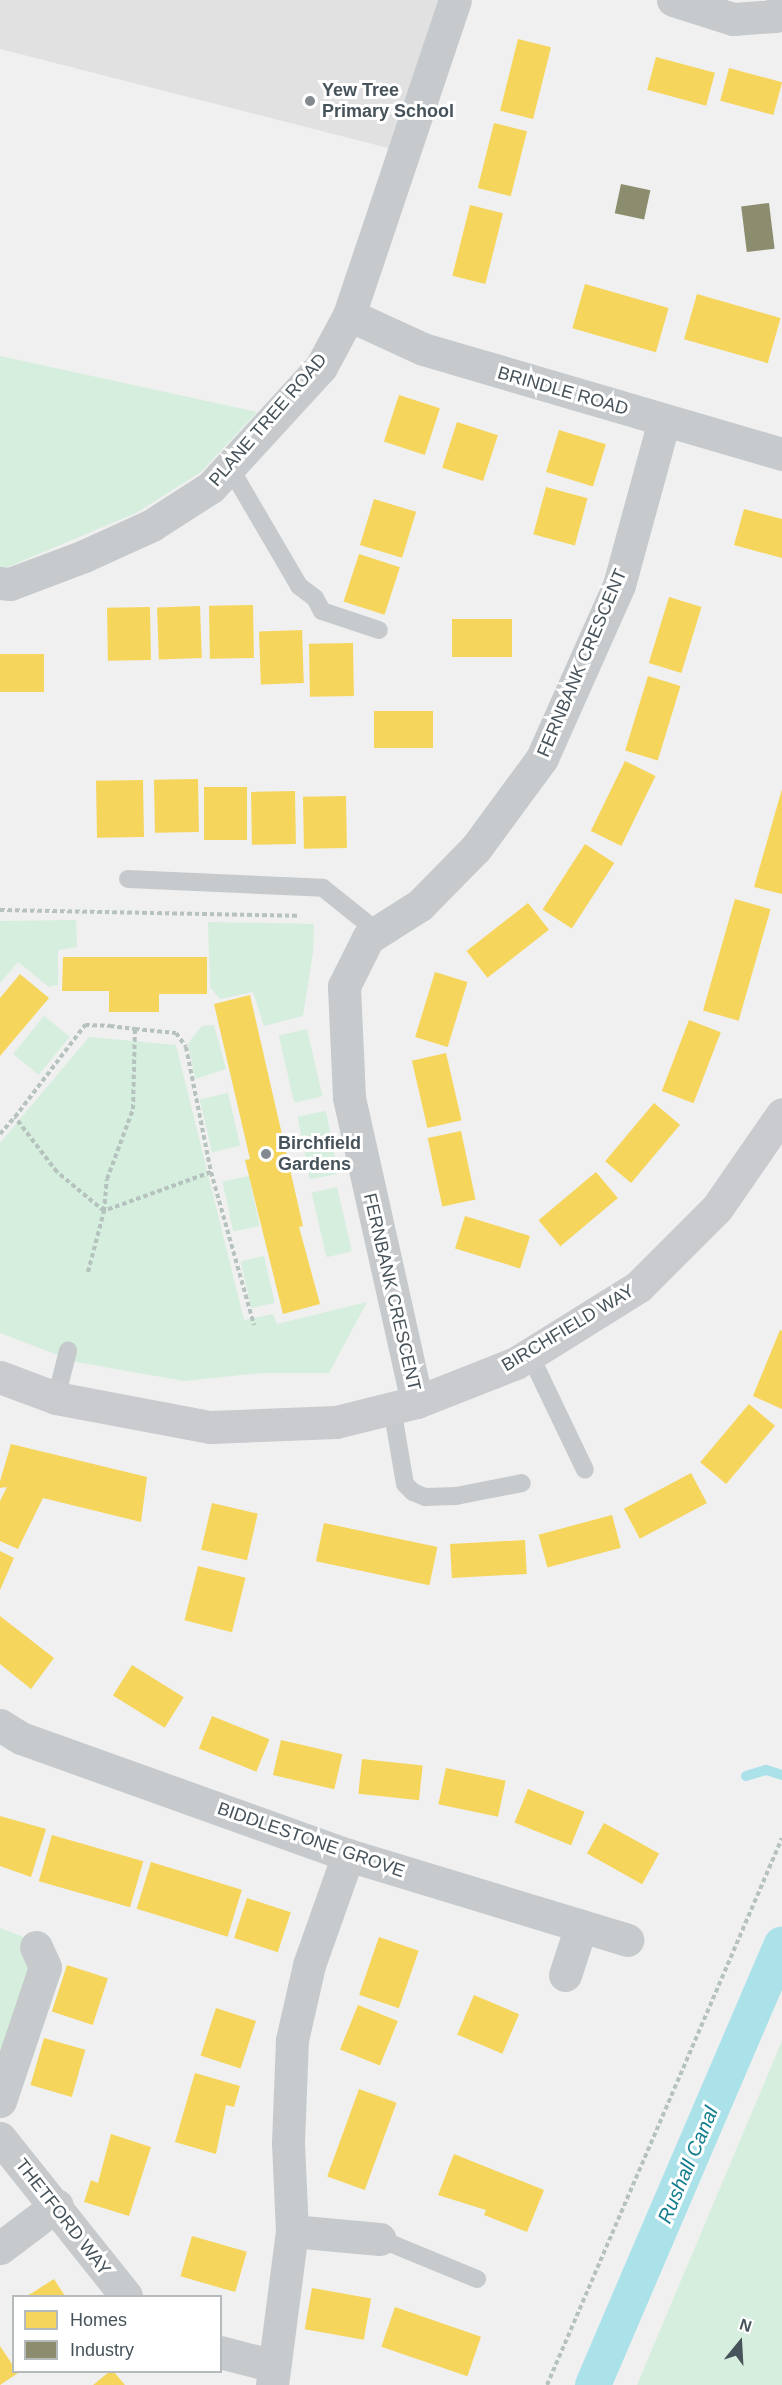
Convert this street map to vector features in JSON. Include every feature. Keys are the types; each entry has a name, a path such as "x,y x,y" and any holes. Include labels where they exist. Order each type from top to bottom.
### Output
{"street":[{"name":"PLANE TREE ROAD","path":"0,584 10,584 84,556 152,525 211,487 321,367 350,315 455,0"},
{"path":"673,0 733,19 775,16 782,6"},
{"name":"BRINDLE ROAD","path":"350,315 423,350 782,454"},
{"name":"FERNBANK CRESCENT","path":"404,1405 349,1097 345,986 368,938 420,905 476,848 542,758 619,585 664,421"},
{"name":"BIRCHFIELD WAY","path":"0,1377 56,1398 210,1428 336,1422 404,1405 530,1355 639,1286 717,1208 782,1114"},
{"name":"BIDDLESTONE GROVE","path":"0,1725 21,1738 348,1855 627,1940"},
{"path":"222,2353 273,2376 292,2231 288,2143 292,2040 309,1965 348,1855"},
{"path":"565,1975 581,1926"},
{"path":"0,2101 45,1967 36,1947"},
{"name":"THETFORD WAY","path":"0,2138 57,2205 125,2295"},
{"path":"0,2248 57,2205"},
{"path":"292,2231 380,2239"}],"lane":[{"path":"229,466 291,574 315,598 322,611 379,630"},
{"path":"128,879 323,888 378,932"},
{"path":"56,1398 68,1351"},
{"path":"530,1355 585,1470"},
{"path":"404,1405 405,1484 413,1492 424,1497 456,1496 522,1483"},
{"path":"380,2239 477,2279"}],"path":[{"path":"0,910 309,916"},
{"path":"0,1134 85,1025 176,1033 186,1047 211,1172 254,1325"},
{"path":"88,1272 104,1211 107,1179 134,1109 135,1029"},
{"path":"15,1117 57,1172 104,1211"},
{"path":"104,1211 211,1172"},
{"path":"547,2385 782,1838"}],"shaded area":[{"name":"Yew Tree Primary School","path":"0,0 444,0 404,152 0,49"}],"green space":[{"path":"0,356 257,412 201,472 136,513 8,567 0,567"},
{"path":"76,920 77,947 58,950 58,985 49,987 18,962 0,983 0,921"},
{"path":"208,922 314,924 313,952 303,1016 264,1026 253,992 220,999 210,987"},
{"path":"44,1016 70,1037 39,1075 13,1054"},
{"path":"214,1025 226,1069 195,1079 188,1043 202,1026"},
{"path":"307,1029 323,1096 294,1103 279,1036"},
{"path":"89,1037 176,1045 244,1320 273,1314 277,1324 367,1302 329,1373 262,1373 184,1381 76,1362 0,1333 0,1143"},
{"path":"228,1093 240,1146 212,1152 200,1100"},
{"path":"326,1111 338,1174 310,1179 298,1117"},
{"path":"249,1176 260,1226 233,1231 223,1182"},
{"path":"337,1187 352,1251 327,1257 312,1193"},
{"path":"264,1256 275,1303 251,1308 241,1261"},
{"path":"0,1928 26,1938 32,1961 0,2062"},
{"path":"782,2041 782,2385 637,2385"}],"building: Homes":[{"path":"518,39 551,47 533,119 500,111"},
{"path":"656,57 715,73 706,106 647,90"},
{"path":"729,68 782,82 773,115 720,101"},
{"path":"494,123 527,131 511,196 478,188"},
{"path":"470,205 503,213 485,284 452,276"},
{"path":"585,284 669,308 656,352 572,328"},
{"path":"697,294 781,318 768,363 684,339"},
{"path":"399,395 440,408 425,455 384,442"},
{"path":"457,422 498,435 483,481 442,468"},
{"path":"559,430 606,444 593,486 546,472"},
{"path":"546,487 588,498 575,545 533,534"},
{"path":"374,499 416,512 402,558 360,545"},
{"path":"744,509 782,519 782,558 734,545"},
{"path":"359,554 400,567 384,615 344,602"},
{"path":"669,597 702,607 681,673 649,663"},
{"path":"253,605 254,658 210,659 209,606"},
{"path":"200,606 202,658 159,659 157,608"},
{"path":"150,607 151,660 108,661 107,608"},
{"path":"452,619 512,619 512,657 452,657"},
{"path":"302,630 304,683 261,684 259,632"},
{"path":"353,643 354,696 310,697 309,644"},
{"path":"0,654 44,654 44,692 0,692"},
{"path":"648,676 681,686 658,761 625,751"},
{"path":"374,711 433,711 433,748 374,748"},
{"path":"625,761 656,776 621,846 591,831"},
{"path":"198,779 199,832 155,833 154,780"},
{"path":"143,780 144,837 97,838 96,781"},
{"path":"204,787 247,787 247,840 204,840"},
{"path":"782,789 782,894 754,887"},
{"path":"295,791 296,844 252,845 251,792"},
{"path":"346,796 347,848 304,849 303,797"},
{"path":"585,844 614,863 572,928 543,909"},
{"path":"735,899 771,909 739,1021 703,1011"},
{"path":"528,903 549,930 487,978 467,951"},
{"path":"63,957 207,957 207,994 159,994 159,1012 109,1012 109,991 62,991"},
{"path":"435,972 468,982 448,1047 415,1037"},
{"path":"20,974 49,998 0,1056 0,998"},
{"name":"Birchfield Gardens","path":"250,995 303,1226 299,1227 320,1304 283,1314 245,1160 250,1159 214,1004"},
{"path":"689,1020 721,1032 694,1103 662,1091"},
{"path":"446,1053 462,1120 427,1128 412,1061"},
{"path":"654,1103 680,1125 631,1183 605,1161"},
{"path":"461,1131 476,1199 442,1207 428,1138"},
{"path":"596,1172 618,1198 560,1246 539,1220"},
{"path":"465,1216 530,1236 520,1268 455,1249"},
{"path":"780,1330 782,1331 782,1409 753,1396"},
{"path":"749,1404 775,1426 726,1484 700,1462"},
{"path":"11,1444 147,1477 141,1522 43,1498 18,1549 0,1541 0,1501 7,1487 0,1488 0,1481"},
{"path":"691,1473 707,1503 640,1539 624,1509"},
{"path":"212,1503 258,1514 247,1560 201,1550"},
{"path":"612,1515 621,1548 547,1568 539,1535"},
{"path":"324,1523 437,1547 429,1585 316,1561"},
{"path":"525,1540 527,1574 452,1578 450,1544"},
{"path":"0,1551 14,1558 0,1590"},
{"path":"198,1566 246,1578 232,1632 184,1620"},
{"path":"0,1616 54,1658 31,1689 0,1664"},
{"path":"132,1665 184,1697 165,1728 113,1696"},
{"path":"212,1716 269,1739 256,1772 199,1748"},
{"path":"281,1740 342,1754 334,1789 273,1775"},
{"path":"362,1759 423,1765 419,1800 358,1794"},
{"path":"446,1768 506,1781 498,1817 438,1804"},
{"path":"528,1789 585,1812 571,1845 515,1822"},
{"path":"0,1816 46,1829 31,1877 0,1866"},
{"path":"604,1823 659,1854 642,1884 587,1854"},
{"path":"52,1835 143,1861 130,1907 39,1881"},
{"path":"151,1862 242,1890 228,1937 137,1909"},
{"path":"247,1898 291,1912 278,1952 234,1938"},
{"path":"379,1937 419,1951 399,2008 359,1995"},
{"path":"67,1965 108,1978 93,2025 52,2012"},
{"path":"474,1995 519,2014 502,2054 457,2035"},
{"path":"358,2005 398,2021 380,2066 340,2050"},
{"path":"216,2008 256,2021 240,2069 201,2056"},
{"path":"44,2038 85,2050 72,2097 30,2085"},
{"path":"195,2073 240,2086 234,2107 226,2105 216,2154 175,2142"},
{"path":"359,2089 397,2103 365,2190 327,2176"},
{"path":"111,2134 151,2147 129,2216 84,2202 91,2180 98,2183"},
{"path":"454,2154 544,2190 527,2232 484,2215 486,2210 438,2195"},
{"path":"192,2236 247,2252 235,2292 180,2276"},
{"path":"54,2279 64,2295 28,2295"},
{"path":"312,2288 371,2298 364,2340 305,2329"},
{"path":"395,2307 481,2337 467,2376 381,2347"},
{"path":"0,2346 12,2364 12,2373 18,2373 0,2385"},
{"path":"108,2373 115,2373 125,2385 93,2385"}],"building: Industry":[{"path":"621,184 650,190 644,220 615,213"},
{"path":"769,203 775,249 747,252 741,206"}],"waterway":[{"path":"746,1776 766,1770 782,1775"},
{"name":"Rushall Canal","path":"593,2385 782,1945"}],"place":[{"name":"Yew Tree Primary School","path":"310,101"},
{"name":"Birchfield Gardens","path":"266,1154"}]}
